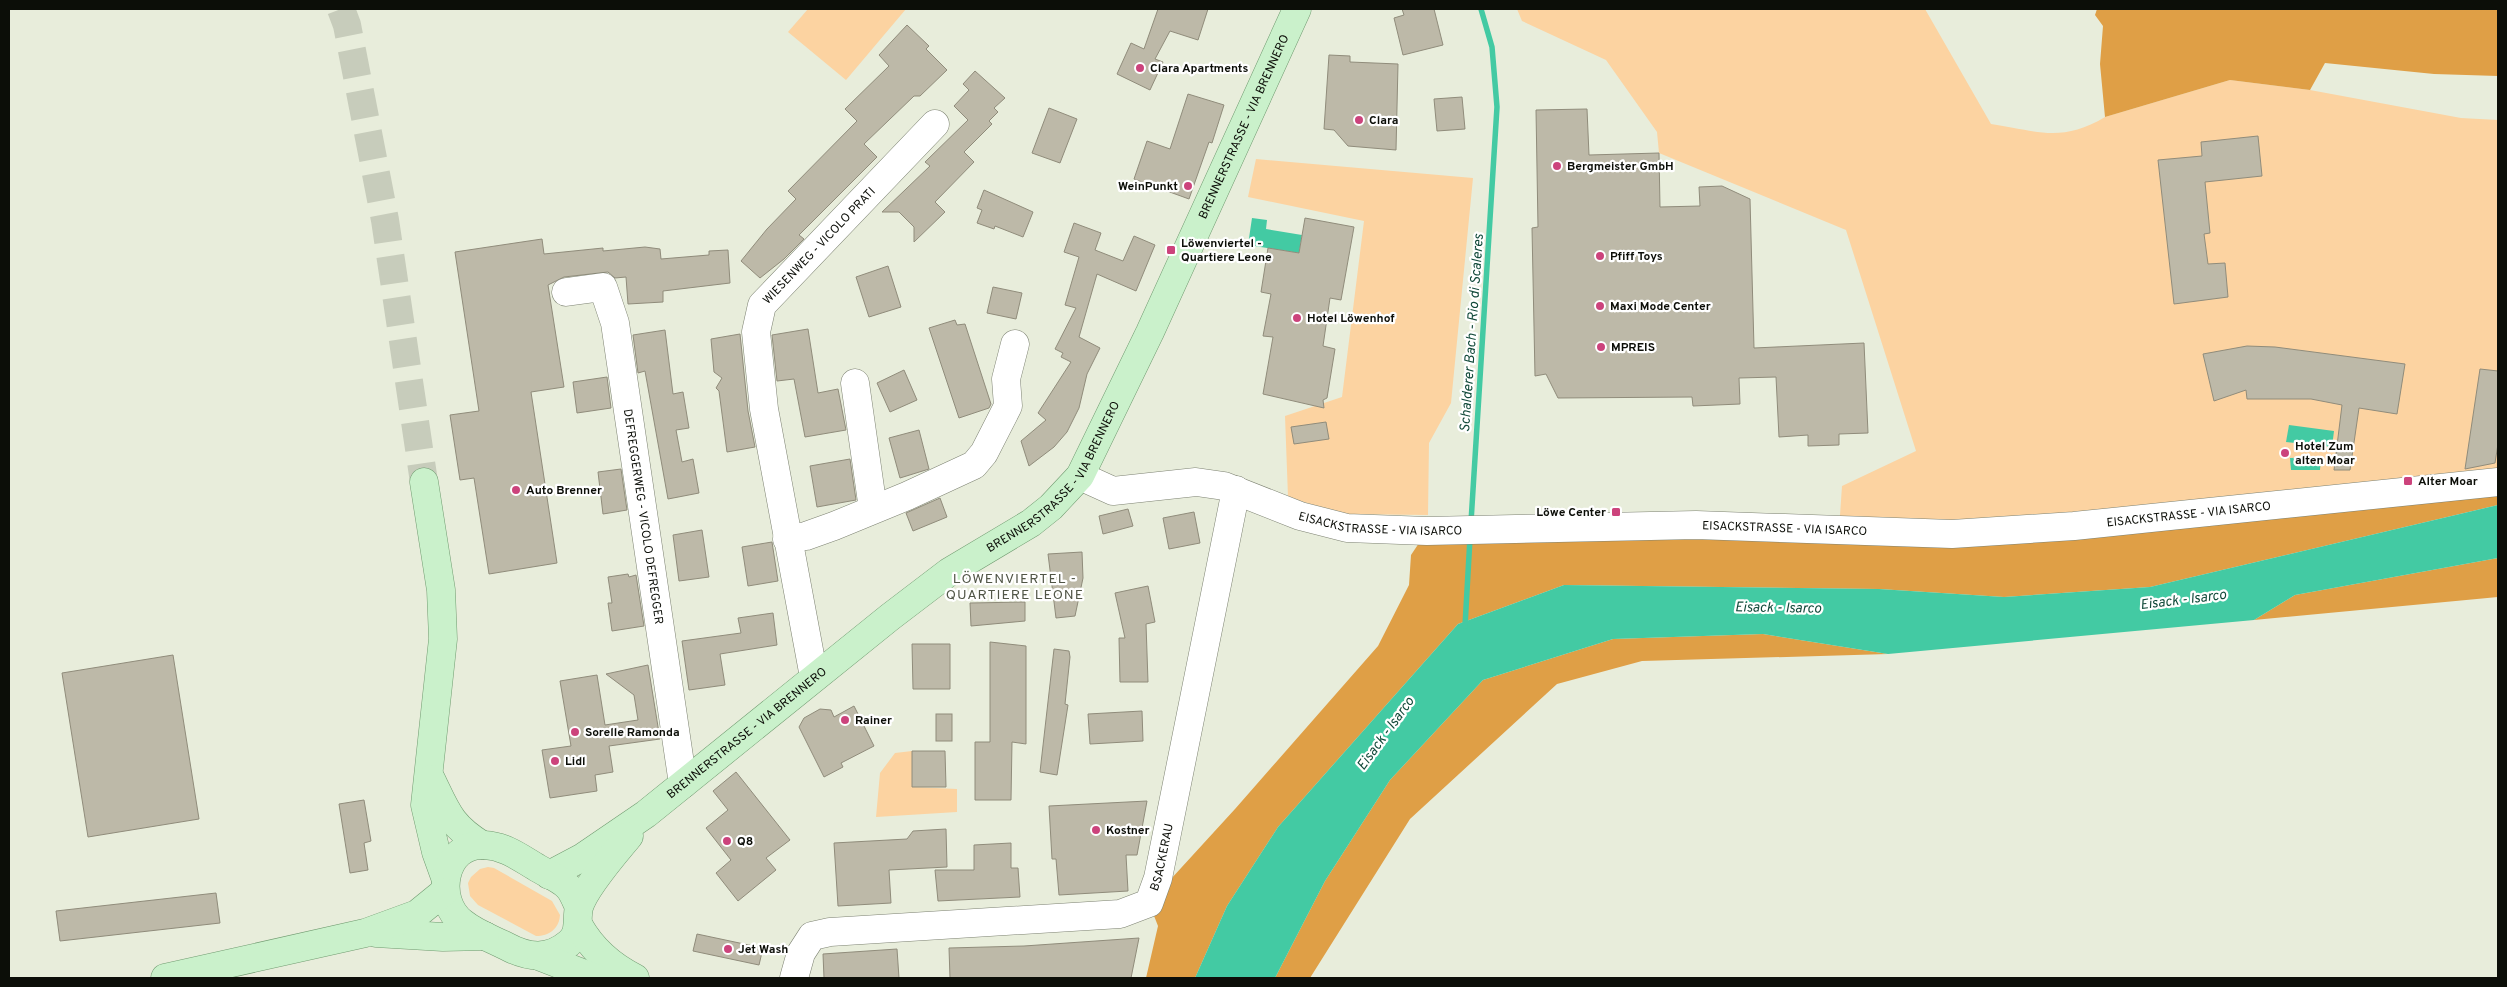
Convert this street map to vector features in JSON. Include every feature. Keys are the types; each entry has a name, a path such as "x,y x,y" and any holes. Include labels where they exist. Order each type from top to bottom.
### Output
{"main road":[{"name":"BRENNERSTRASSE - VIA BRENNERO","path":"549,875 583,857 646,814 814,677 949,572 1031,523 1051,507 1080,476 1146,340 1297,9"},
{"path":"424,482 441,590 443,639 426,805 450,908 462,923 518,952 541,956 595,978"},
{"path":"430,776 450,820 463,833 482,845"},
{"name":"BRENNERSTRASSE - VIA BRENNERO","path":"541,956 557,952 571,941 579,917 598,874 646,814"},
{"path":"165,978 365,932 417,914 445,884 451,864 462,850 482,845 505,848 568,887 588,942 623,972 635,978"},
{"path":"365,932 442,937 486,936"}],"street":[{"name":"WIESENWEG - VICOLO PRATI","path":"814,677 764,409 756,332 762,305 935,124"},
{"name":"DEFREGGERWEG - VICOLO DEFREGGER","path":"566,292 603,287 615,323 683,784"},
{"path":"787,539 806,536 873,510 962,472 974,465 984,453 1008,406 1006,379 1015,344"},
{"path":"855,383 873,510"},
{"name":"EISACKSTRASSE - VIA ISARCO","path":"1080,476 1113,491 1196,482 1236,490 1324,524 1347,528 1428,531 1696,525 1952,534 2074,526 2413,493 2498,482"},
{"name":"BSACKERAU","path":"794,978 801,953 812,936 830,932 1120,914 1149,904 1158,878 1236,490"}],"shaded area":[{"path":"808,9 906,9 846,80 788,32"},
{"path":"1517,9 1925,9 1991,124 2036,132 2049,133 2076,130 2105,117 2230,80 2310,90 2461,118 2498,120 2498,484 1839,530 1842,486 1916,451 1846,230 1659,153 1657,132 1606,60 1522,21"},
{"path":"2097,9 2498,9 2498,76 2434,74 2325,63 2310,90 2230,80 2105,117 2100,64 2103,26 2095,15"},
{"path":"1256,159 1473,178 1451,403 1429,443 1428,515 1342,514 1288,497 1285,416 1342,397 1364,221 1248,197"},
{"path":"2498,484 2498,505 2150,587 2004,597 1879,589 1564,585 1458,624 1278,827 1227,906 1195,978 1146,978 1158,926 1149,903 1235,809 1378,646 1409,585 1411,555 1427,531 1839,530"},
{"path":"2498,558 2498,597 2254,620 2295,595"},
{"path":"1763,634 1888,654 1642,661 1557,684 1410,819 1310,978 1275,978 1325,881 1390,780 1483,680 1613,639"},
{"path":"912,751 913,787 957,789 957,812 876,817 880,773 895,753"},
{"path":"494,868 552,901 560,915 555,928 545,935 536,936 478,905 470,896 468,883 471,877 480,869"}],"water":[{"path":"1252,218 1267,220 1266,229 1302,235 1299,253 1248,245"},
{"path":"2289,425 2334,431 2332,447 2286,442"},
{"path":"2321,457 2320,470 2291,470 2290,458"},
{"name":"Eisack - Isarco","path":"2498,505 2498,558 2295,595 2254,620 1888,654 1763,634 1613,639 1483,680 1390,780 1325,881 1275,978 1195,978 1227,906 1278,827 1458,624 1564,585 1879,589 2004,597 2150,587"}],"building":[{"path":"1158,9 1208,9 1198,40 1170,31 1155,59 1163,62 1150,90 1117,74 1131,43 1144,49"},
{"path":"1402,9 1434,9 1443,45 1403,55 1394,18 1404,15"},
{"path":"907,25 929,46 926,49 947,70 920,96 914,96 864,144 877,157 799,235 804,239 784,259 760,278 741,261 767,229 796,199 788,191 857,121 845,109 889,66 879,55"},
{"path":"1329,55 1350,56 1350,62 1398,64 1396,150 1348,146 1334,130 1324,129"},
{"path":"975,71 1005,98 994,108 998,112 989,121 992,124 964,152 974,162 935,202 945,212 914,242 914,227 899,212 882,212 930,166 925,162 968,120 954,106 969,90 963,84"},
{"path":"1188,94 1224,105 1212,143 1209,142 1189,199 1134,179 1147,141 1170,149"},
{"path":"1462,97 1465,129 1437,131 1434,99"},
{"path":"1049,108 1077,119 1060,163 1032,153"},
{"path":"1587,109 1589,155 1659,153 1660,207 1700,206 1699,187 1722,186 1750,199 1754,348 1864,343 1868,433 1839,434 1839,445 1808,446 1808,435 1779,437 1776,377 1739,378 1740,404 1693,406 1692,397 1558,398 1546,374 1535,376 1532,228 1538,227 1536,110"},
{"path":"2258,136 2262,176 2205,182 2210,233 2204,234 2208,264 2225,263 2228,297 2174,304 2158,160 2202,156 2201,142"},
{"path":"984,190 1033,212 1023,237 995,226 994,229 977,223 982,210 977,208"},
{"name":"Hotel Löwenhof","path":"1305,218 1354,227 1341,300 1330,298 1323,346 1335,349 1327,398 1323,400 1324,408 1263,394 1273,337 1263,336 1271,294 1261,292 1268,248 1299,253"},
{"path":"1074,223 1101,233 1095,250 1123,261 1134,236 1155,245 1136,291 1097,274 1079,337 1100,348 1087,374 1079,408 1067,432 1054,447 1029,466 1021,441 1046,420 1038,413 1071,362 1061,357 1063,353 1055,349 1076,308 1065,305 1079,257 1064,252"},
{"path":"542,239 544,254 603,248 603,251 645,247 660,249 661,259 709,255 709,251 728,250 730,283 663,291 663,302 628,304 626,277 615,278 608,272 564,277 548,285 564,387 531,392 557,563 489,574 474,478 460,480 450,415 479,411 455,252"},
{"path":"888,266 901,307 869,317 856,277"},
{"path":"993,287 1022,293 1016,319 987,313"},
{"path":"955,320 957,325 965,324 991,404 989,408 959,418 929,328"},
{"path":"808,329 818,393 838,389 846,430 805,437 794,379 777,381 772,335"},
{"path":"665,330 673,394 683,392 689,428 676,430 682,462 693,459 699,493 668,499 645,371 638,373 633,335"},
{"path":"740,334 748,411 755,447 727,452 719,391 716,388 722,378 714,372 711,339"},
{"path":"2247,346 2275,347 2405,364 2397,414 2359,408 2350,470 2334,470 2342,405 2311,399 2247,399 2246,390 2214,401 2203,354"},
{"path":"2480,369 2498,371 2498,444 2495,463 2465,469"},
{"path":"904,370 917,400 890,412 877,383"},
{"path":"607,377 611,408 577,413 573,382"},
{"path":"1326,422 1329,439 1294,444 1291,427"},
{"path":"919,430 929,469 900,478 889,438"},
{"path":"850,459 856,500 817,507 810,466"},
{"path":"621,469 627,510 603,514 598,472"},
{"path":"940,498 947,517 913,531 906,513"},
{"path":"1128,509 1133,526 1103,534 1099,516"},
{"path":"1194,512 1200,543 1169,549 1163,518"},
{"path":"702,530 709,577 679,581 673,535"},
{"path":"772,542 778,581 748,586 742,547"},
{"path":"1082,552 1083,578 1075,616 1056,618 1048,554"},
{"path":"628,574 629,577 636,575 644,626 612,631 608,603 612,603 608,577"},
{"path":"1148,586 1155,622 1146,624 1148,682 1120,682 1119,638 1125,638 1115,593"},
{"path":"1025,602 1025,621 971,626 970,603"},
{"path":"773,613 777,645 720,654 725,685 689,690 682,641 741,633 738,618"},
{"path":"990,642 1026,646 1026,744 1012,742 1011,800 975,800 975,742 990,742"},
{"path":"912,644 950,644 950,689 913,689"},
{"path":"1054,649 1069,651 1070,657 1065,704 1068,705 1057,775 1040,772"},
{"path":"173,655 199,819 88,837 62,673"},
{"path":"648,665 660,739 609,746 613,772 595,775 597,791 550,798 542,750 571,746 560,681 597,675 605,725 638,720 634,695 606,674"},
{"path":"854,706 874,746 841,763 843,767 824,777 799,727 804,718 820,709 831,710 834,717"},
{"path":"1142,711 1143,741 1090,744 1088,714"},
{"path":"936,714 952,714 952,741 936,741"},
{"path":"912,751 945,751 946,787 912,787"},
{"path":"736,772 790,840 766,858 776,870 738,901 716,873 731,860 706,828 728,810 713,791"},
{"path":"364,800 371,841 364,843 368,870 350,873 339,804"},
{"name":"Kostner","path":"1147,801 1137,855 1126,855 1128,891 1059,895 1056,859 1052,859 1049,806"},
{"path":"946,829 947,867 889,870 891,903 838,906 834,843 907,839 913,831"},
{"path":"1011,843 1011,868 1018,868 1020,897 938,901 935,870 974,870 974,845"},
{"path":"216,893 220,923 60,941 56,911"},
{"name":"Jet Wash","path":"697,934 763,948 759,965 693,951"},
{"path":"1139,938 1131,978 950,978 949,948 1024,946"},
{"path":"897,949 899,978 824,978 823,954"}],"waterway":[{"name":"Schalderer Bach - Rio di Scaleres","path":"1471,522 1497,107 1492,47 1481,9"},
{"name":"Schalderer Bach - Rio di Scaleres","path":"1465,626 1470,538"}],"tunnel":[{"path":"341,9 347,25 385,220 424,482"}],"place":[{"name":"Clara Apartments","path":"1140,68"},
{"name":"Clara","path":"1359,120"},
{"name":"Bergmeister GmbH","path":"1557,166"},
{"name":"WeinPunkt","path":"1188,186"},
{"name":"Löwenviertel - Quartiere Leone","path":"1171,250"},
{"name":"Pfiff Toys","path":"1600,256"},
{"name":"Maxi Mode Center","path":"1600,306"},
{"name":"Hotel Löwenhof","path":"1297,318"},
{"name":"MPREIS","path":"1601,347"},
{"name":"Hotel Zum alten Moar","path":"2285,453"},
{"name":"Alter Moar","path":"2408,481"},
{"name":"Auto Brenner","path":"516,490"},
{"name":"Löwe Center","path":"1616,512"},
{"name":"Rainer","path":"845,720"},
{"name":"Sorelle Ramonda","path":"575,732"},
{"name":"Lidl","path":"555,761"},
{"name":"Kostner","path":"1096,830"},
{"name":"Q8","path":"727,841"},
{"name":"Jet Wash","path":"728,949"}],"district":[{"name":"LÖWENVIERTEL - QUARTIERE LEONE","path":"1015,586"}]}
